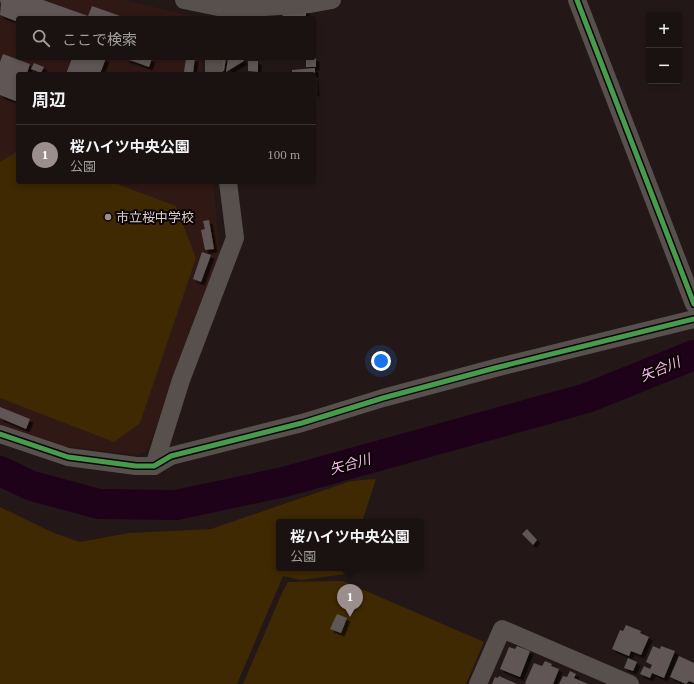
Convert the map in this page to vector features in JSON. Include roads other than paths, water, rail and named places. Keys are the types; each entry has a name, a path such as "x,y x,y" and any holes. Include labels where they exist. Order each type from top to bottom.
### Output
{"street":[{"path":"184,0 218,13 248,8 310,4 332,0"},
{"path":"577,0 694,304"},
{"path":"214,60 214,72"},
{"path":"154,466 181,380 235,238 228,184"},
{"path":"0,434 68,457 136,466 154,466 171,456 302,423 383,398 495,368 694,319"},
{"path":"478,684 502,629 630,684"}],"waterway":[{"name":"矢合川","path":"0,471 32,486 99,504 176,505 284,482 587,398 694,355"}],"place":[{"name":"市立桜中学校","path":"108,217"},
{"name":"桜ハイツ中央公園","path":"350,617"}]}
